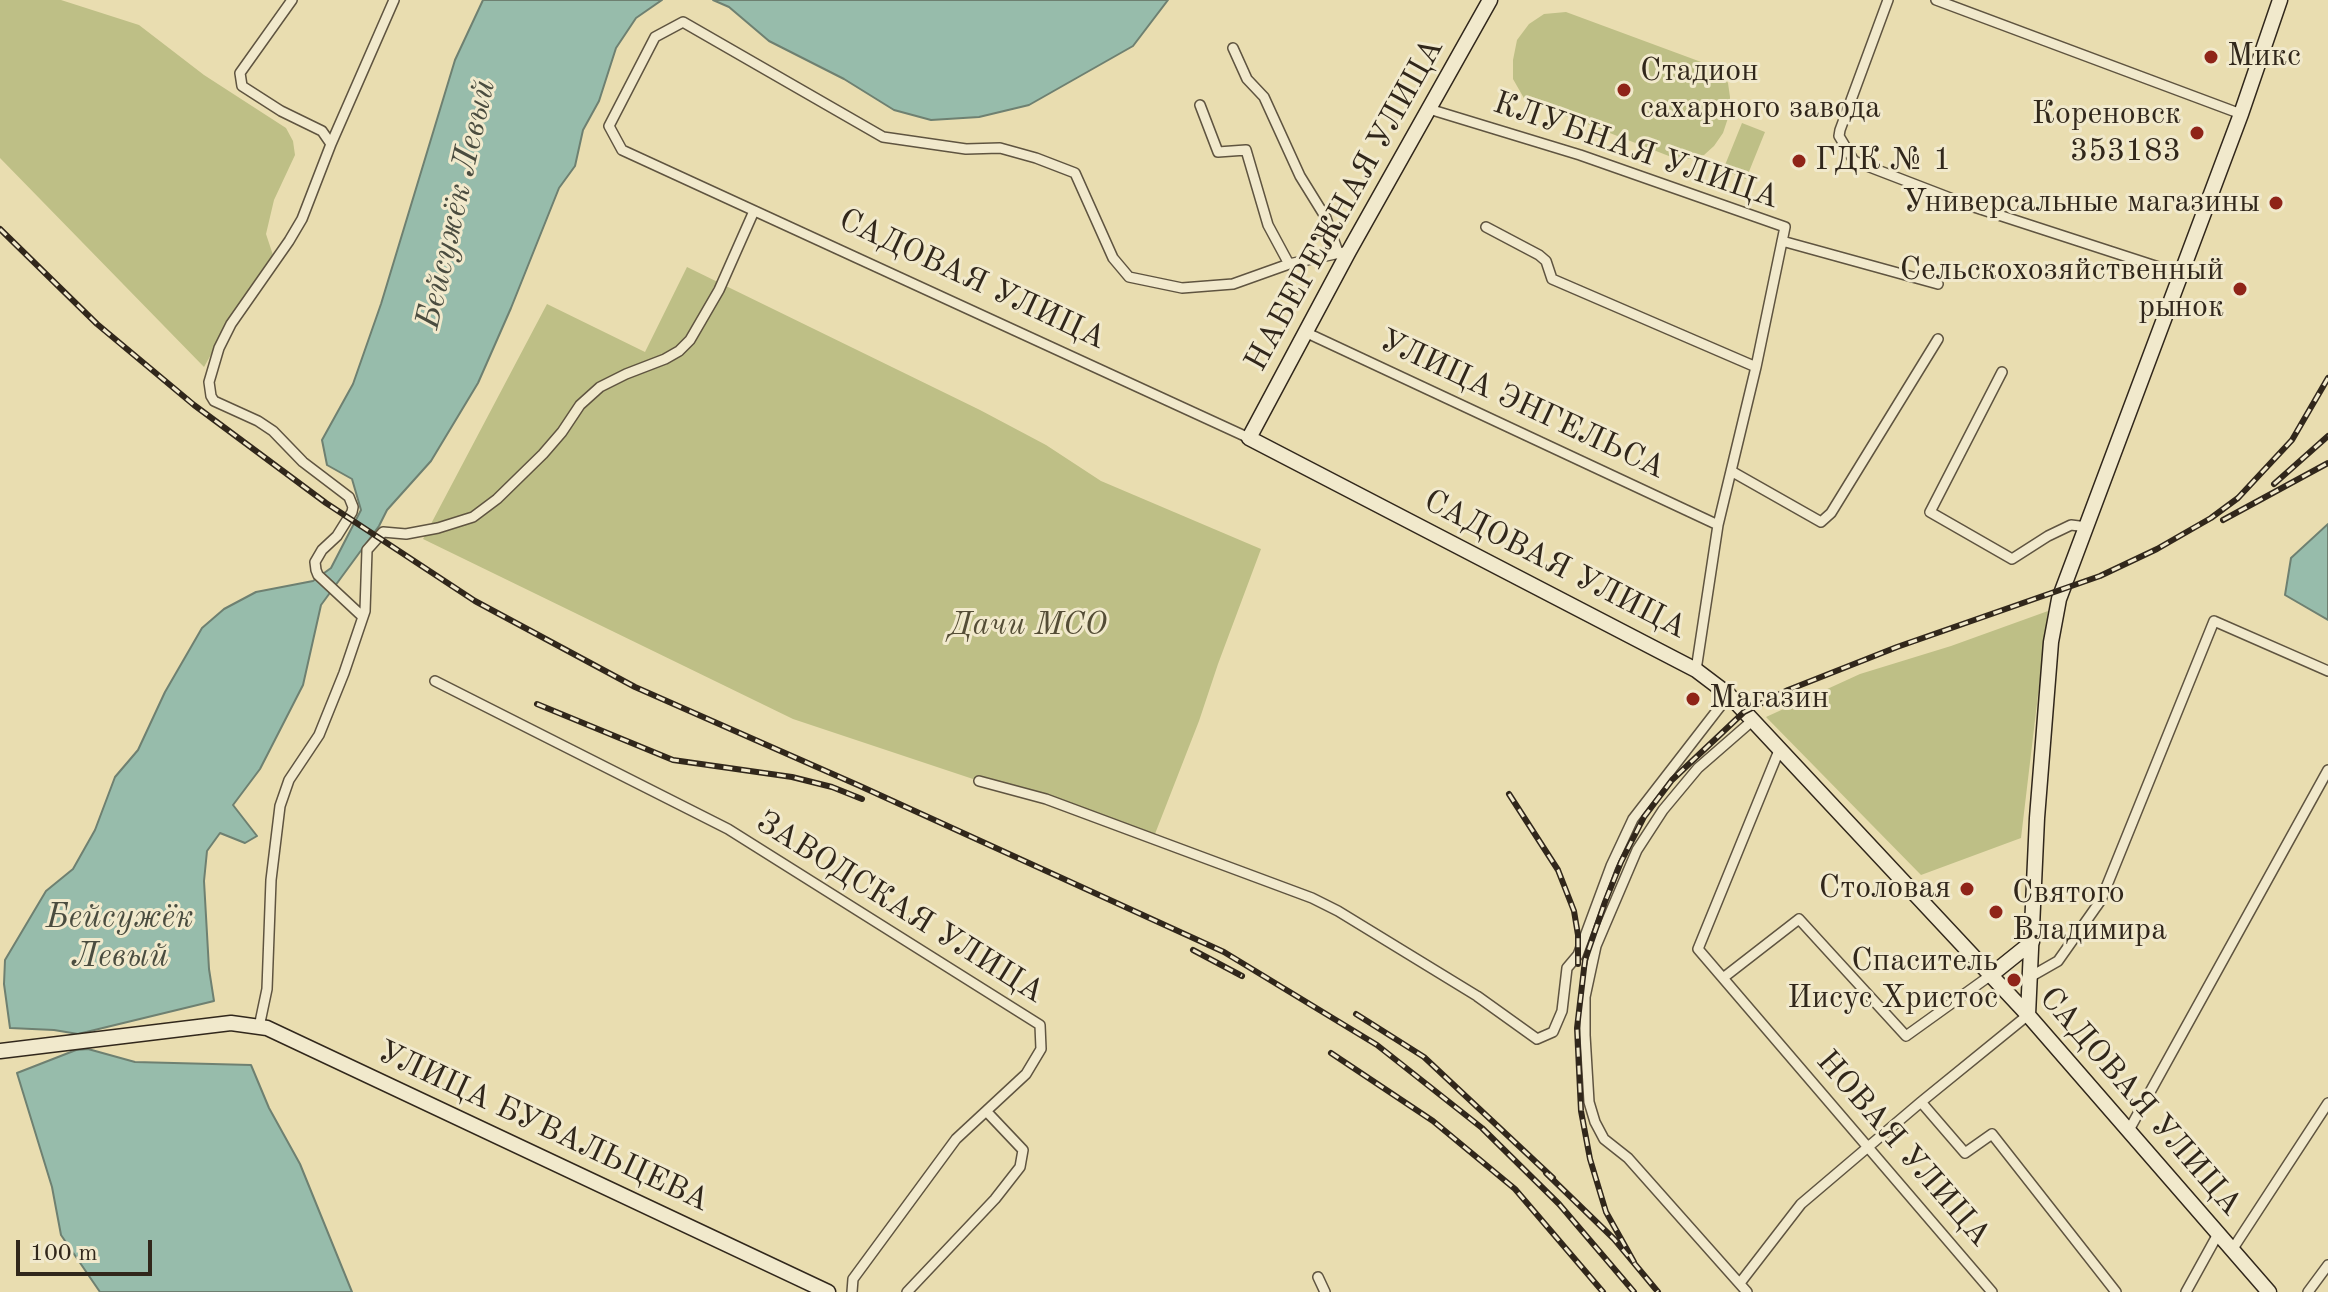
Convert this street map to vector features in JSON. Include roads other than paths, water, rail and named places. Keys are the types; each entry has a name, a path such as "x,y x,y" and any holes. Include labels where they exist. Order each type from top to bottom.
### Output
{"street":[{"path":"292,0 240,73 242,86 281,111 322,131 331,144"},
{"path":"363,617 318,575 315,562 352,512 349,497 303,462 273,431 214,401 209,382 219,348 231,324 289,241 311,196 394,0"},
{"name":"НАБЕРЕЖНАЯ УЛИЦА","path":"1249,438 1344,252 1490,0"},
{"path":"1888,0 1840,130 1839,136 1854,161 1971,206 2180,274"},
{"path":"1936,0 2241,114"},
{"path":"1740,1283 1801,1204 2028,1015 2037,818 2051,642 2059,599 2241,114 2280,0"},
{"name":"САДОВАЯ УЛИЦА","path":"1289,264 1233,284 1221,285 1182,288 1129,277 1113,258 1075,173 1000,148 966,149 883,137 683,22 655,37 609,126 622,150 1249,438 1696,670 1729,695 2028,1015 2269,1292"},
{"path":"1200,105 1218,152 1246,150 1268,225 1289,264 1344,252 1300,176 1264,97 1247,79 1233,48"},
{"name":"КЛУБНАЯ УЛИЦА","path":"1429,109 1580,155 1785,227 1756,367 1718,525 1696,670"},
{"path":"259,1027 267,989 271,880 280,806 289,780 319,735 332,706 363,617 367,598 367,550 383,532 406,534 473,517 497,499 543,454 580,405 600,387 679,351 690,340 719,290 754,211"},
{"path":"1486,227 1539,255 1546,261 1552,279 1756,367"},
{"path":"1782,241 1938,284"},
{"name":"УЛИЦА ЭНГЕЛЬСА","path":"1305,332 1718,525"},
{"path":"1731,471 1821,522 1831,513 1938,339"},
{"path":"2002,372 1930,512 2012,559 2071,525 2087,527"},
{"path":"2030,977 2058,961 2101,900 2214,621 2328,671"},
{"name":"ЗАВОДСКАЯ УЛИЦА","path":"435,681 728,829 1040,1025 1041,1049 1026,1074 948,1149 853,1279 852,1292"},
{"path":"979,781 1046,799 1312,898 1477,996 1537,1039 1553,1032 1562,1011 1567,968 1578,955 1611,866 1633,819 1729,695"},
{"path":"1747,1292 1628,1158 1604,1139 1589,1102 1585,997 1596,946 1637,850 1663,810 1698,768 1752,721"},
{"name":"НОВАЯ УЛИЦА","path":"1780,748 1698,949 1992,1292"},
{"path":"2129,1130 2328,770"},
{"path":"1723,978 1799,919 1906,1036 2032,942"},
{"name":"УЛИЦА БУВАЛЬЦЕВА","path":"0,1051 231,1023 267,1028 828,1292"},
{"path":"1921,1102 1965,1153 1992,1134 2116,1292"},
{"path":"2232,1250 2328,1103"},
{"path":"907,1292 995,1199 1020,1167 1023,1150 987,1112"},
{"path":"2186,1292 2218,1234"},
{"path":"2308,1292 2328,1265"},
{"path":"1318,1277 1325,1292"}],"water":[{"name":"Бейсужёк Левый","path":"483,0 662,0 636,18 616,48 599,101 583,130 575,166 559,188 478,383 431,461 387,510 379,526 321,605 303,685 260,769 233,805 257,836 245,843 220,833 207,851 204,881 214,1001 78,1034 10,1028 4,984 5,960 46,891 73,869 95,830 115,777 138,750 165,692 202,628 224,609 256,592 313,581 331,568 361,510 352,479 327,465 322,440 353,384 381,304 455,60"},
{"path":"713,0 1168,0 1133,46 1029,105 979,117 931,120 894,110 844,79 769,41 729,7"},
{"path":"2328,524 2328,620 2285,595 2291,558"},
{"name":"Бейсужёк Левый","path":"88,1049 135,1062 251,1065 269,1108 300,1164 352,1292 100,1292 61,1235 52,1187 17,1073 76,1050"}],"railway":[{"path":"0,229 97,324 194,405 326,503 475,601 635,687 1224,952 1377,1045 1482,1128 1559,1204 1634,1292"},
{"path":"1634,1262 1606,1212 1590,1159 1581,1111 1577,1028 1585,960 1605,902 1644,817 1672,780 1744,712 1788,690 1897,647 2100,576 2157,549 2211,518 2238,498 2292,440 2328,378"},
{"path":"2274,484 2328,436"},
{"path":"2223,520 2328,463"},
{"path":"537,704 673,760 792,777 832,787 862,799"},
{"path":"1509,794 1558,870 1574,911 1578,964"},
{"path":"1193,950 1242,976"},
{"path":"1356,1014 1424,1057 1553,1178"},
{"path":"1331,1053 1433,1121 1515,1189 1603,1292"},
{"path":"1546,1173 1614,1239 1658,1292"}],"place":[{"name":"Микс","path":"2211,57"},
{"name":"Стадион сахарного завода","path":"1624,90"},
{"name":"Кореновск 353183","path":"2197,133"},
{"name":"ГДК № 1","path":"1799,161"},
{"name":"Универсальные магазины","path":"2276,203"},
{"name":"Сельскохозяйственный рынок","path":"2240,289"},
{"name":"Магазин","path":"1693,699"},
{"name":"Столовая","path":"1967,889"},
{"name":"Святого Владимира","path":"1996,912"},
{"name":"Спаситель Иисус Христос","path":"2014,980"}],"park label":[{"name":"Дачи МСО","path":"1028,626"}]}
